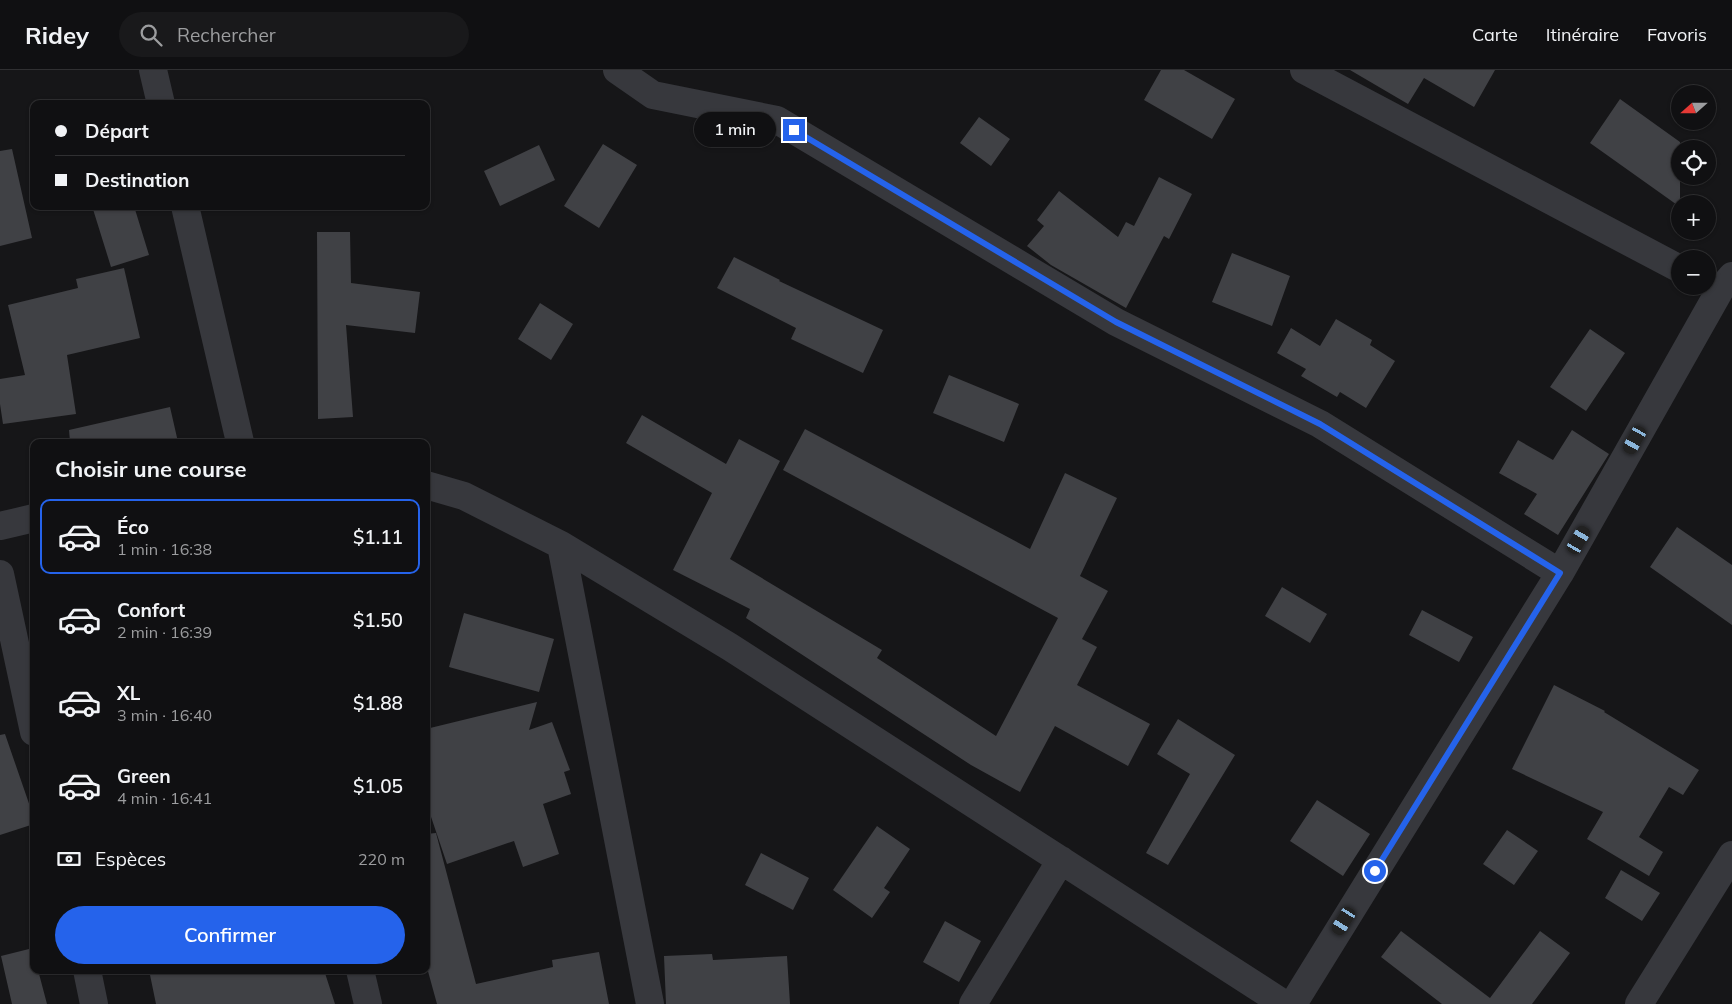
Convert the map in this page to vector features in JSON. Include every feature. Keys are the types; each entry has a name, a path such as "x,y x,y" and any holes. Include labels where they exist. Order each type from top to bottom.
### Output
{"street":[{"path":"154,70 160,100"},
{"path":"617,70 653,95 777,120 1116,322 1320,424 1560,573"},
{"path":"1304,70 1671,264"},
{"path":"186,210 239,439"},
{"path":"1293,1004 1560,573 1720,284"},
{"path":"430,486 464,496 561,545 730,647 1284,1004"},
{"path":"0,526 30,519"},
{"path":"561,545 650,1004"},
{"path":"0,574 30,713"},
{"path":"1639,1004 1732,856"},
{"path":"973,1004 1061,860"},
{"path":"88,974 94,1004"},
{"path":"361,974 368,1004"}],"building":[{"path":"1161,70 1184,70 1235,99 1212,139 1144,100"},
{"path":"1350,70 1495,70 1474,107 1424,78 1408,104"},
{"path":"1620,99 1677,140 1671,140 1671,185 1680,185 1680,195 1671,195 1671,201 1590,143"},
{"path":"979,117 1010,139 991,166 960,143"},
{"path":"603,144 637,165 599,228 564,206"},
{"path":"539,145 555,180 500,206 484,171"},
{"path":"12,149 32,238 0,246 0,151"},
{"path":"1159,177 1192,194 1169,239 1164,236 1126,308 1051,265 1027,246 1044,226 1037,220 1059,191 1118,237 1126,222 1134,226"},
{"path":"93,210 135,210 149,255 111,267"},
{"path":"317,232 350,232 351,283 420,292 415,333 346,325 353,417 318,419"},
{"path":"1232,253 1290,276 1272,326 1212,302"},
{"path":"734,257 779,281 883,330 863,373 791,339 796,328 717,288"},
{"path":"124,268 140,338 67,355 76,414 3,424 0,404 0,379 25,375 8,305 78,288 76,279"},
{"path":"540,303 573,324 551,360 518,339"},
{"path":"1336,319 1372,340 1370,345 1395,361 1366,408 1340,392 1337,397 1301,376 1306,369 1277,353 1291,328 1320,346"},
{"path":"1590,329 1625,353 1586,411 1550,387"},
{"path":"949,375 1019,404 1004,442 933,413"},
{"path":"170,407 177,439 70,439 69,430"},
{"path":"642,415 726,464 739,439 780,461 730,559 882,650 877,658 996,736 1058,618 783,470 805,429 1030,549 1065,473 1117,498 1080,576 1108,591 1082,639 1097,647 1077,685 1150,724 1128,766 1055,726 1020,792 971,765 746,618 750,609 673,570 712,493 626,443"},
{"path":"1572,430 1609,454 1558,535 1524,514 1537,494 1499,473 1518,440 1553,460"},
{"path":"1677,527 1732,565 1732,625 1650,567"},
{"path":"1282,587 1327,614 1310,643 1265,616"},
{"path":"1422,610 1473,637 1459,662 1409,635"},
{"path":"464,613 554,639 539,692 449,667"},
{"path":"1554,685 1605,711 1699,770 1683,795 1669,787 1639,837 1663,852 1649,876 1587,839 1603,812 1512,769"},
{"path":"537,702 529,730 552,722 570,770 564,772 571,794 543,804 559,854 523,867 514,841 447,864 430,814 430,728"},
{"path":"1178,719 1235,755 1168,865 1146,853 1190,774 1157,754"},
{"path":"5,734 30,806 30,825 0,835 0,735"},
{"path":"1317,800 1370,834 1343,876 1290,841"},
{"path":"877,826 910,849 884,888 890,892 872,918 833,890"},
{"path":"1507,830 1538,851 1514,885 1483,864"},
{"path":"436,833 476,984 553,967 552,960 599,952 609,1004 437,1004 429,974 430,834"},
{"path":"761,853 809,878 793,910 745,885"},
{"path":"1621,870 1660,893 1642,921 1605,898"},
{"path":"945,921 981,941 959,982 923,962"},
{"path":"1401,931 1490,998 1540,931 1570,953 1532,1004 1442,1004 1381,957"},
{"path":"30,949 30,974 39,974 47,1004 12,1004 1,956"},
{"path":"712,954 713,960 787,956 790,1004 666,1004 664,956"},
{"path":"150,974 325,974 335,1004 156,1004"}],"route":[{"path":"794,130 1116,322 1320,424 1560,573 1375,871"}]}
